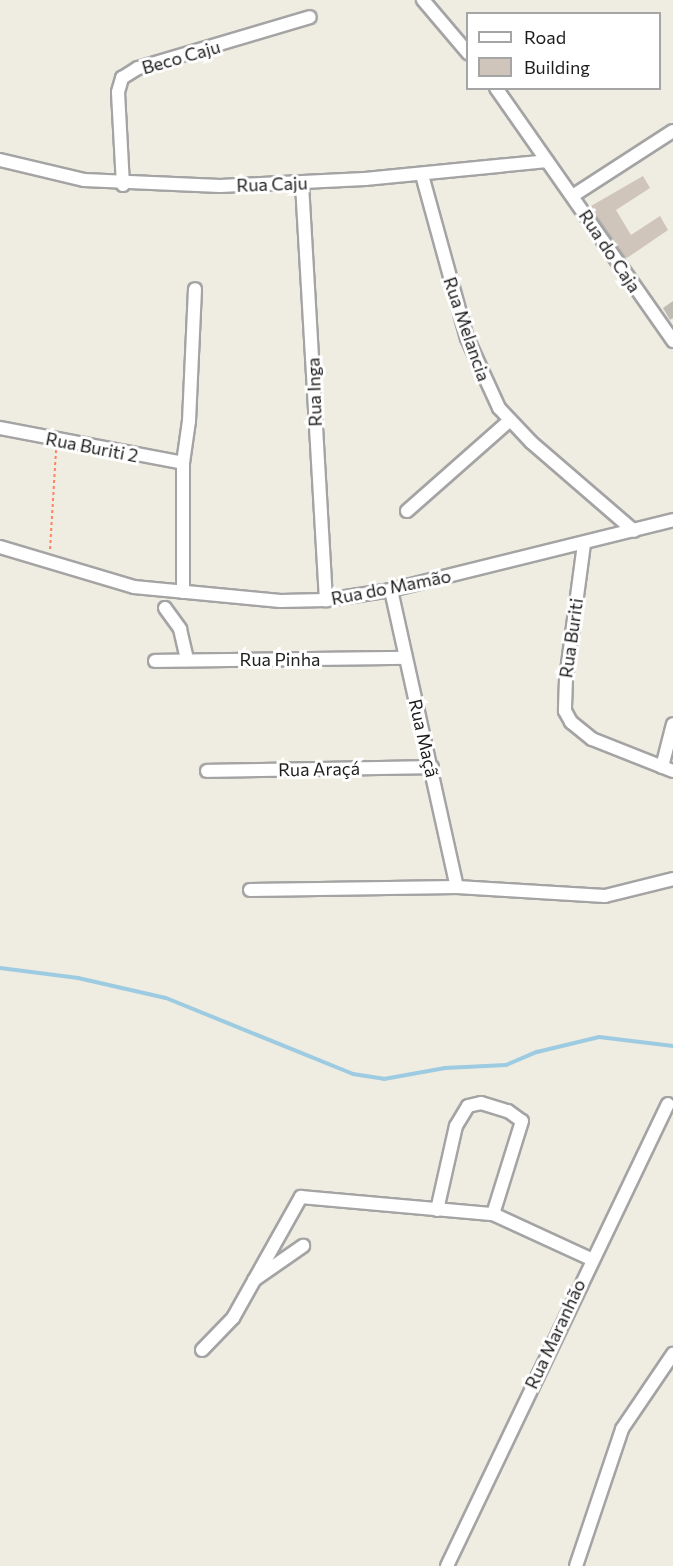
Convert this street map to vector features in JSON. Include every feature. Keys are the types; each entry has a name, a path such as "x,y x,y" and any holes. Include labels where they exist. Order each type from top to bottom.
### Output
{"street":[{"path":"423,0 466,51"},
{"name":"Beco Caju","path":"123,185 118,92 122,78 138,69 310,17"},
{"name":"Rua do Caja","path":"497,90 574,195 673,341"},
{"path":"574,195 673,131"},
{"name":"Rua Caju","path":"0,160 58,175 123,185 302,184 422,175 547,161"},
{"name":"Rua Melancia","path":"422,175 466,339 486,385 509,421 634,531"},
{"name":"Rua Inga","path":"302,184 326,600"},
{"path":"183,592 183,464 189,421 195,289"},
{"path":"408,511 509,421"},
{"name":"Rua Buriti 2","path":"0,428 183,464"},
{"name":"Rua do Mamão","path":"0,547 49,564 134,587 326,600 391,590 584,544 673,519"},
{"name":"Rua Buriti","path":"584,544 563,700 565,711 577,728 618,752 668,769"},
{"name":"Rua Maçã","path":"391,590 457,887"},
{"path":"165,608 180,629 187,660"},
{"name":"Rua Pinha","path":"155,661 405,658"},
{"path":"668,769 673,724"},
{"name":"Rua Araçá","path":"207,771 432,767"},
{"path":"250,890 457,887 605,896 673,879"},
{"path":"437,1210 456,1126 468,1106 481,1103 508,1112 522,1121 493,1214"},
{"name":"Rua Maranhão","path":"447,1566 591,1259 668,1104"},
{"path":"202,1350 233,1318 302,1197 493,1214 591,1259"},
{"path":"253,1280 303,1246"},
{"path":"576,1566 622,1429 673,1354"}],"path":[{"path":"49,564 57,440"}],"building":[{"path":"643,176 650,188 616,210 631,235 660,216 668,230 627,258 591,206"}],"waterway":[{"path":"0,968 78,978 166,998 353,1074 384,1079 445,1068 506,1065 537,1052 599,1037 673,1046"}]}
